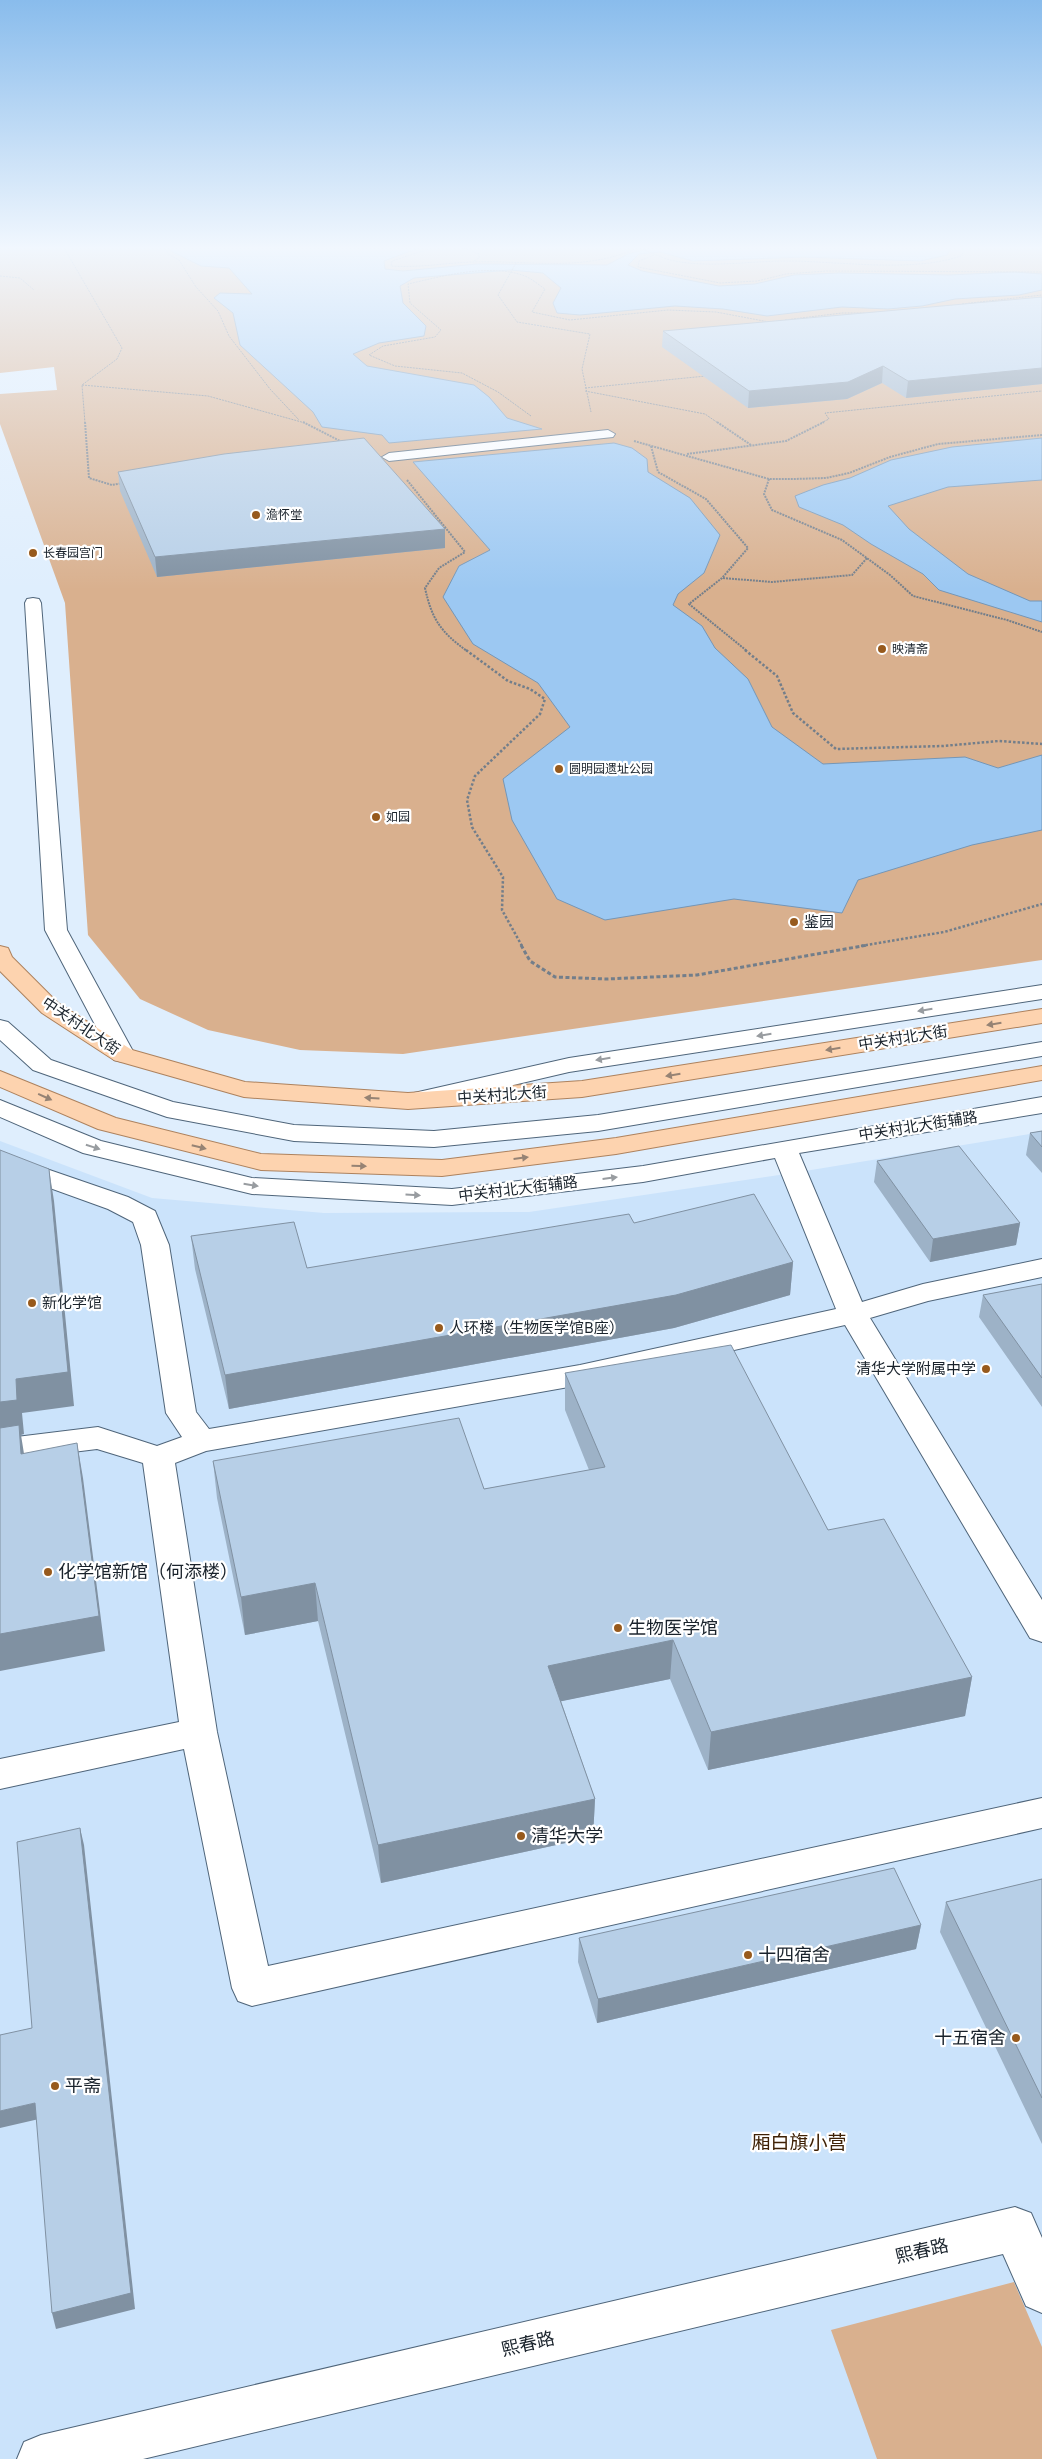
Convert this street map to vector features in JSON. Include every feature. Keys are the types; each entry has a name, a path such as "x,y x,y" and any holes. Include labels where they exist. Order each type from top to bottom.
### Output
{"main road":[{"name":"中关村北大街","path":"0,953 1,959 50,1008 123,1055 244,1089 408,1101 582,1089 1042,1016"},
{"path":"0,1078 107,1124 261,1162 442,1168 616,1146 1042,1073"}],"street":[{"path":"390,458 608,434"},
{"path":"33,603 56,930 123,1055"},
{"path":"408,1101 569,1065 1042,992"},
{"path":"0,1027 42,1065 167,1109 294,1133 434,1139 598,1123 1042,1049"},
{"name":"中关村北大街辅路","path":"0,1108 92,1147 252,1186 452,1197 643,1174 784,1148 1042,1105"},
{"path":"784,1148 853,1314 1042,1629"},
{"path":"0,1161 118,1203 145,1217 155,1245 181,1413 201,1440"},
{"path":"0,1450 98,1438 158,1457 201,1440 580,1375 853,1314 923,1293 1042,1268"},
{"path":"158,1457 199,1732 252,1988 1042,1813"},
{"path":"0,1774 199,1732"},
{"name":"熙春路","path":"40,2459 1015,2229 1042,2290"}],"path":[{"path":"82,385 115,361"},
{"path":"248,361 270,389 299,420"},
{"path":"383,361 396,366 462,373 498,392 532,417"},
{"path":"584,361 582,369 585,389 594,420 581,431 608,434 769,479 826,478 849,473 890,457 938,444 1042,435"},
{"path":"585,389 712,376"},
{"path":"82,385 208,396 299,420 361,451 379,451 390,458 465,552 439,568 425,588 431,614 452,640 508,681 530,689 545,699 540,714 475,776 467,800 472,827 504,877 502,910 530,961 555,977 607,979 697,975 944,932 1042,904"},
{"path":"82,385 89,478 112,485 131,482"},
{"path":"585,389 705,414 752,445"},
{"path":"684,454 786,441 829,418 825,412 1042,391"},
{"path":"651,445 658,472 706,499 748,548 722,578 689,604 777,676 793,713 836,749 943,746 999,740 1042,744"},
{"path":"769,479 764,494 772,510 842,540 913,596 1007,620 1042,632"},
{"path":"722,578 753,584 806,581 852,575 866,558"}],"shaded area":[{"name":"圆明园遗址公园","path":"0,361 1042,361 1042,960 403,1054 300,1050 208,1030 140,999 88,935 65,603 0,424 0,394 57,390 54,367 0,373"},
{"name":"清华大学","path":"1042,1132 1042,2459 0,2459 0,1141 152,1198 324,1213 529,1212 793,1173"},
{"path":"1014,2282 1042,2347 1042,2459 877,2459 831,2330"}],"water":[{"path":"257,361 361,361 367,366 474,385 489,397 507,418 542,429 389,443 382,435 322,427 313,412"},
{"path":"1042,438 1042,480 948,487 888,506 909,529 968,574 1030,601 1042,601 1042,622 939,590 923,574 871,544 843,525 799,507 795,496 823,485 850,478 891,460 952,447"},
{"path":"614,443 632,448 647,459 648,472 690,498 720,535 704,573 678,594 673,605 702,626 715,648 748,679 772,727 823,764 965,757 998,768 1042,755 1042,830 972,845 858,880 842,913 734,899 605,920 557,899 512,820 503,779 570,727 538,683 473,644 443,597 459,566 490,550 413,462"}],"building":[{"path":"706,361 1042,361 1042,368 908,381 883,366 848,382 749,391"},
{"path":"364,438 445,529 155,557 118,472 224,454"},
{"path":"1042,1131 1042,1147 1030,1133"},
{"path":"959,1146 1020,1223 933,1239 877,1161"},
{"name":"新化学馆","path":"0,1150 49,1169 68,1372 16,1379 17,1400 0,1402"},
{"path":"754,1194 793,1262 676,1295 225,1375 191,1236 294,1222 307,1268 629,1214 634,1223"},
{"path":"1042,1284 1042,1378 983,1295"},
{"name":"生物医学馆","path":"731,1345 828,1530 884,1519 972,1677 711,1732 673,1640 548,1666 595,1799 378,1845 315,1583 241,1597 213,1461 459,1418 484,1489 605,1467 565,1373"},
{"name":"化学馆新馆（何添楼）","path":"19,1425 21,1454 77,1443 99,1616 0,1634 0,1428"},
{"name":"平斋","path":"80,1828 131,2293 52,2313 35,2103 0,2111 0,2035 32,2028 17,1842"},
{"name":"十四宿舍","path":"894,1868 921,1925 598,1999 579,1938"},
{"name":"十五宿舍","path":"1042,1879 1042,2098 946,1902"}],"place":[{"name":"澹怀堂","path":"256,515"},
{"name":"长春园宫门","path":"33,553"},
{"name":"映清斋","path":"882,649"},
{"name":"圆明园遗址公园","path":"559,769"},
{"name":"如园","path":"376,817"},
{"name":"鉴园","path":"794,922"},
{"name":"新化学馆","path":"32,1303"},
{"name":"人环楼（生物医学馆B座）","path":"439,1328"},
{"name":"清华大学附属中学","path":"986,1369"},
{"name":"化学馆新馆（何添楼）","path":"48,1572"},
{"name":"生物医学馆","path":"618,1628"},
{"name":"清华大学","path":"521,1836"},
{"name":"十四宿舍","path":"748,1955"},
{"name":"十五宿舍","path":"1016,2038"},
{"name":"平斋","path":"55,2086"}],"district":[{"name":"厢白旗小营","path":"799,2142"}]}
